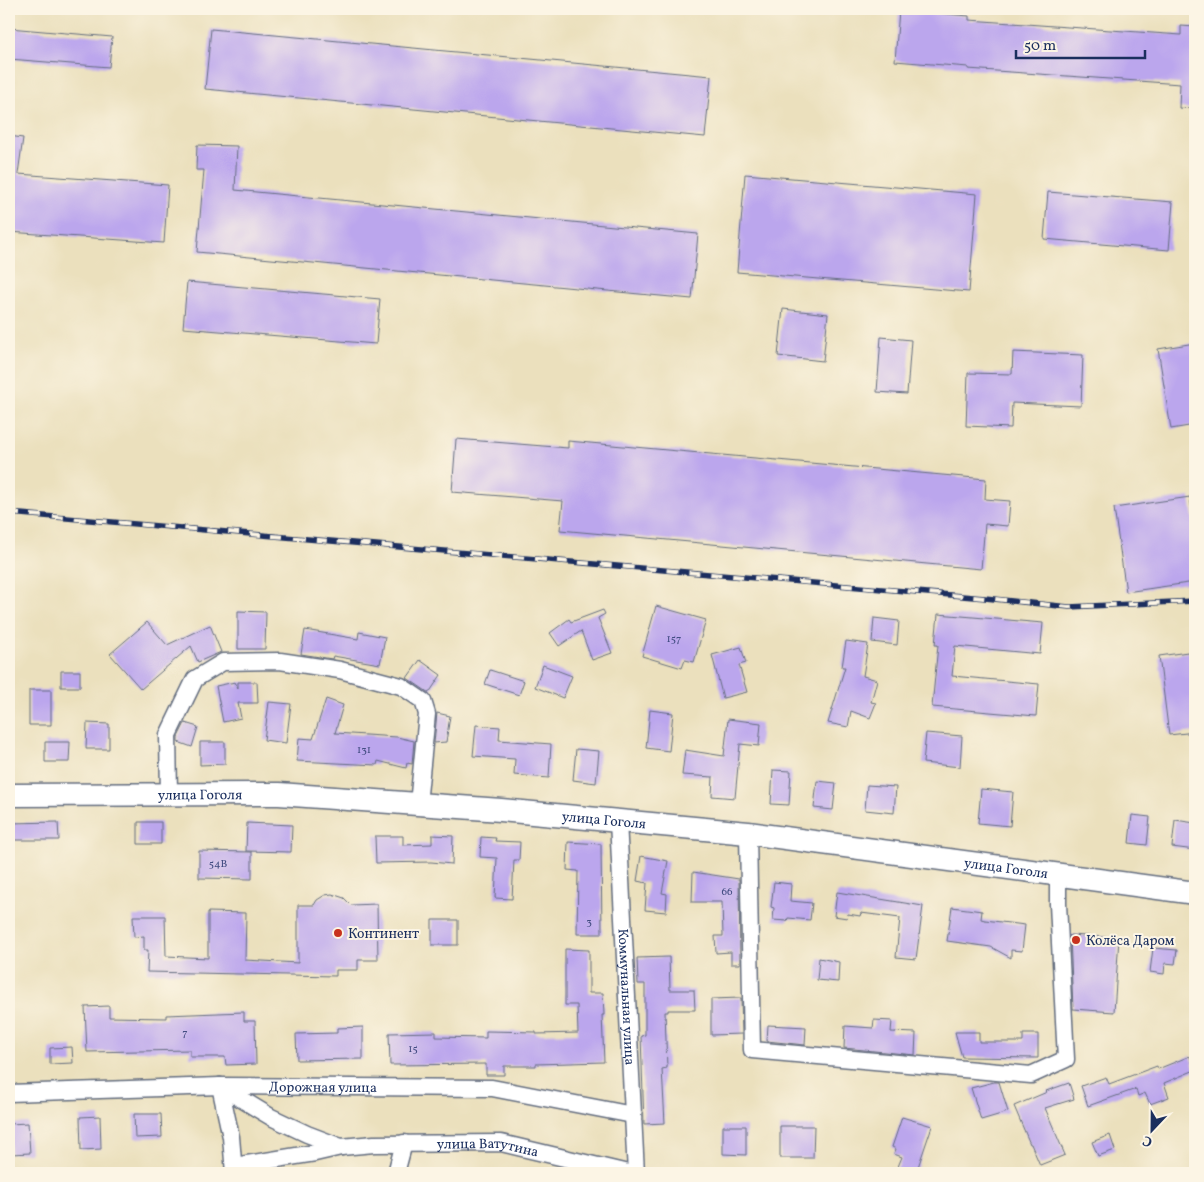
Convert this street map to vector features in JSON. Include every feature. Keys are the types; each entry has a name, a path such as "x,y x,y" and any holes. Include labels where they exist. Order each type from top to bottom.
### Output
{"main road":[{"name":"улица Гоголя","path":"9,795 279,794 418,804 748,833 1195,893"}],"street":[{"path":"169,794 168,735 195,679 223,662 280,661 340,670 401,686 422,701 427,714 418,804"},
{"name":"Коммунальная улица","path":"618,821 636,1173"},
{"path":"748,833 752,1050 1031,1075 1066,1059 1058,874"},
{"path":"220,1086 271,1118 341,1147"},
{"path":"220,1086 231,1137 234,1170"},
{"name":"Дорожная улица","path":"9,1093 220,1086 492,1088 633,1114"},
{"name":"улица Ватутина","path":"234,1170 341,1147 374,1144 500,1143 628,1173"},
{"path":"396,1173 404,1144"}],"building":[{"path":"899,10 969,16 969,20 1181,35 1181,26 1195,27 1195,109 1179,108 1180,84 968,69 968,67 895,61"},
{"path":"9,28 112,37 109,67 9,59"},
{"path":"211,29 711,76 705,137 205,89"},
{"path":"9,136 23,138 18,174 168,185 164,243 9,232"},
{"path":"197,145 237,146 235,190 698,234 692,299 197,252 204,170 196,170"},
{"path":"745,174 977,194 969,292 737,272"},
{"path":"1048,192 1173,202 1169,250 1044,239"},
{"path":"187,282 380,299 376,344 183,328"},
{"path":"783,309 828,314 823,361 778,356"},
{"path":"881,337 911,340 907,394 877,392"},
{"path":"1195,343 1195,425 1171,429 1158,349"},
{"path":"1013,352 1083,355 1081,406 1012,403 1011,428 966,426 968,373 1012,374"},
{"path":"456,439 568,448 568,441 986,479 985,499 1010,501 1008,526 985,524 981,569 560,530 563,501 452,492"},
{"path":"1190,497 1195,531 1195,582 1126,592 1114,508"},
{"path":"656,606 706,620 694,662 685,660 682,668 642,656"},
{"path":"603,610 605,614 598,618 612,653 592,660 581,631 559,646 550,633 569,619 571,622"},
{"path":"238,611 266,612 265,649 238,649"},
{"path":"938,614 1043,623 1040,654 955,646 952,676 1039,684 1036,716 932,707 938,645 935,645"},
{"path":"874,618 899,621 897,645 872,642"},
{"path":"147,622 167,645 210,625 221,652 198,662 191,646 141,689 110,654"},
{"path":"305,630 358,639 359,632 385,637 380,664 333,656 332,659 301,654"},
{"path":"846,641 868,644 863,676 877,680 871,702 876,703 870,718 851,711 848,727 828,723 845,667 842,667"},
{"path":"741,647 746,663 739,665 747,692 723,698 712,655"},
{"path":"1195,651 1195,732 1169,735 1159,656"},
{"path":"420,660 441,675 429,693 407,678"},
{"path":"543,665 572,676 563,698 535,687"},
{"path":"490,670 524,681 519,695 485,684"},
{"path":"61,671 80,671 80,687 61,687"},
{"path":"235,682 238,688 238,682 257,682 258,703 238,703 241,718 223,722 216,686"},
{"path":"29,690 51,690 51,725 29,725"},
{"path":"326,699 343,705 335,733 397,737 414,741 412,764 407,763 406,768 378,761 377,765 297,761 299,738 313,739"},
{"path":"269,702 291,704 286,743 264,740"},
{"path":"650,710 673,713 669,751 646,748"},
{"path":"437,713 450,716 446,742 434,743"},
{"path":"728,719 761,723 759,746 740,744 735,798 712,796 713,777 682,775 685,750 724,756"},
{"path":"87,723 109,724 109,749 86,749"},
{"path":"185,723 198,727 192,747 178,742 178,737"},
{"path":"476,725 500,727 499,740 551,744 549,778 514,775 515,759 473,756"},
{"path":"926,733 962,736 960,767 923,763"},
{"path":"45,742 70,742 69,762 45,762"},
{"path":"200,742 225,742 225,764 200,765"},
{"path":"576,749 599,751 596,783 573,780"},
{"path":"773,770 791,771 789,805 771,804"},
{"path":"817,781 836,783 833,810 814,808"},
{"path":"867,785 896,787 894,813 865,810"},
{"path":"981,789 1013,792 1010,826 978,823"},
{"path":"1132,815 1150,817 1147,845 1129,843"},
{"path":"1175,820 1195,823 1195,850 1172,847"},
{"path":"58,822 59,840 9,840 9,823"},
{"path":"138,822 161,822 161,844 138,844"},
{"path":"247,823 292,825 291,852 246,851"},
{"path":"432,835 453,836 452,864 431,862 376,863 375,836 403,836 403,845 432,844"},
{"path":"481,837 496,838 495,841 520,842 519,860 514,860 512,899 495,898 497,858 480,857"},
{"path":"568,842 601,844 602,934 577,934 578,871 567,870"},
{"path":"199,851 252,852 252,879 199,878"},
{"path":"641,856 668,861 662,893 667,894 666,912 645,910 647,883 637,881"},
{"path":"693,872 739,879 740,964 731,964 731,952 716,953 715,936 723,936 722,902 692,902"},
{"path":"774,882 791,884 790,901 812,903 810,920 788,918 787,921 773,920 774,908 771,907"},
{"path":"837,892 923,906 916,959 896,957 900,918 861,913 860,916 848,914 847,918 834,916"},
{"path":"332,894 344,898 351,905 377,904 378,960 358,960 358,970 336,970 336,976 147,972 148,950 144,950 144,936 134,937 133,916 165,916 166,956 208,958 208,912 246,913 245,960 298,963 298,905 314,905 317,900 325,895"},
{"path":"952,907 982,911 981,919 985,920 1025,925 1022,951 1011,950 1011,958 991,947 947,941"},
{"path":"432,920 458,920 458,945 432,945"},
{"path":"1070,935 1119,938 1114,1012 1073,1009"},
{"path":"1153,948 1177,950 1175,964 1165,963 1164,974 1150,972"},
{"path":"565,949 589,950 589,993 603,993 604,1062 504,1066 504,1075 486,1075 486,1064 390,1065 389,1033 436,1032 436,1037 486,1038 486,1031 536,1032 536,1034 578,1033 577,1005 565,1005"},
{"path":"669,957 670,990 694,990 695,1010 668,1010 668,1012 665,1012 667,1068 662,1069 665,1123 644,1124 641,1036 645,1035 645,984 638,984 637,958"},
{"path":"819,958 839,962 838,982 817,980"},
{"path":"741,998 742,1034 711,1035 711,999"},
{"path":"109,1006 109,1017 166,1018 166,1015 244,1012 244,1021 255,1021 256,1064 226,1065 225,1057 190,1057 190,1050 87,1052 85,1007"},
{"path":"874,1020 892,1021 891,1032 916,1033 915,1055 844,1048 845,1026 873,1028"},
{"path":"768,1025 806,1027 805,1045 767,1041"},
{"path":"363,1027 363,1059 297,1060 296,1034 337,1033 337,1028"},
{"path":"955,1032 979,1032 979,1042 1023,1042 1023,1034 1038,1034 1038,1058 962,1057"},
{"path":"72,1047 73,1063 50,1064 50,1048"},
{"path":"1190,1056 1195,1070 1164,1083 1169,1097 1150,1104 1145,1093 1138,1096 1136,1089 1088,1106 1081,1086 1106,1077 1109,1084 1157,1066 1158,1069"},
{"path":"999,1082 1008,1112 981,1120 971,1088"},
{"path":"1069,1083 1074,1099 1045,1108 1065,1155 1040,1165 1014,1106"},
{"path":"134,1114 161,1114 162,1137 135,1138"},
{"path":"100,1116 101,1149 81,1150 80,1117"},
{"path":"902,1117 932,1126 916,1173 908,1173 897,1169 902,1157 894,1154 896,1149 892,1147"},
{"path":"28,1123 30,1153 11,1154 9,1124"},
{"path":"723,1126 746,1126 746,1155 723,1154"},
{"path":"780,1126 814,1126 813,1158 780,1158"},
{"path":"1110,1135 1115,1150 1098,1156 1092,1142"}],"railway":[{"path":"9,513 985,598 1069,607 1195,601"}],"place":[{"name":"Континент","path":"338,933"},
{"name":"Колёса Даром","path":"1076,940"}]}
